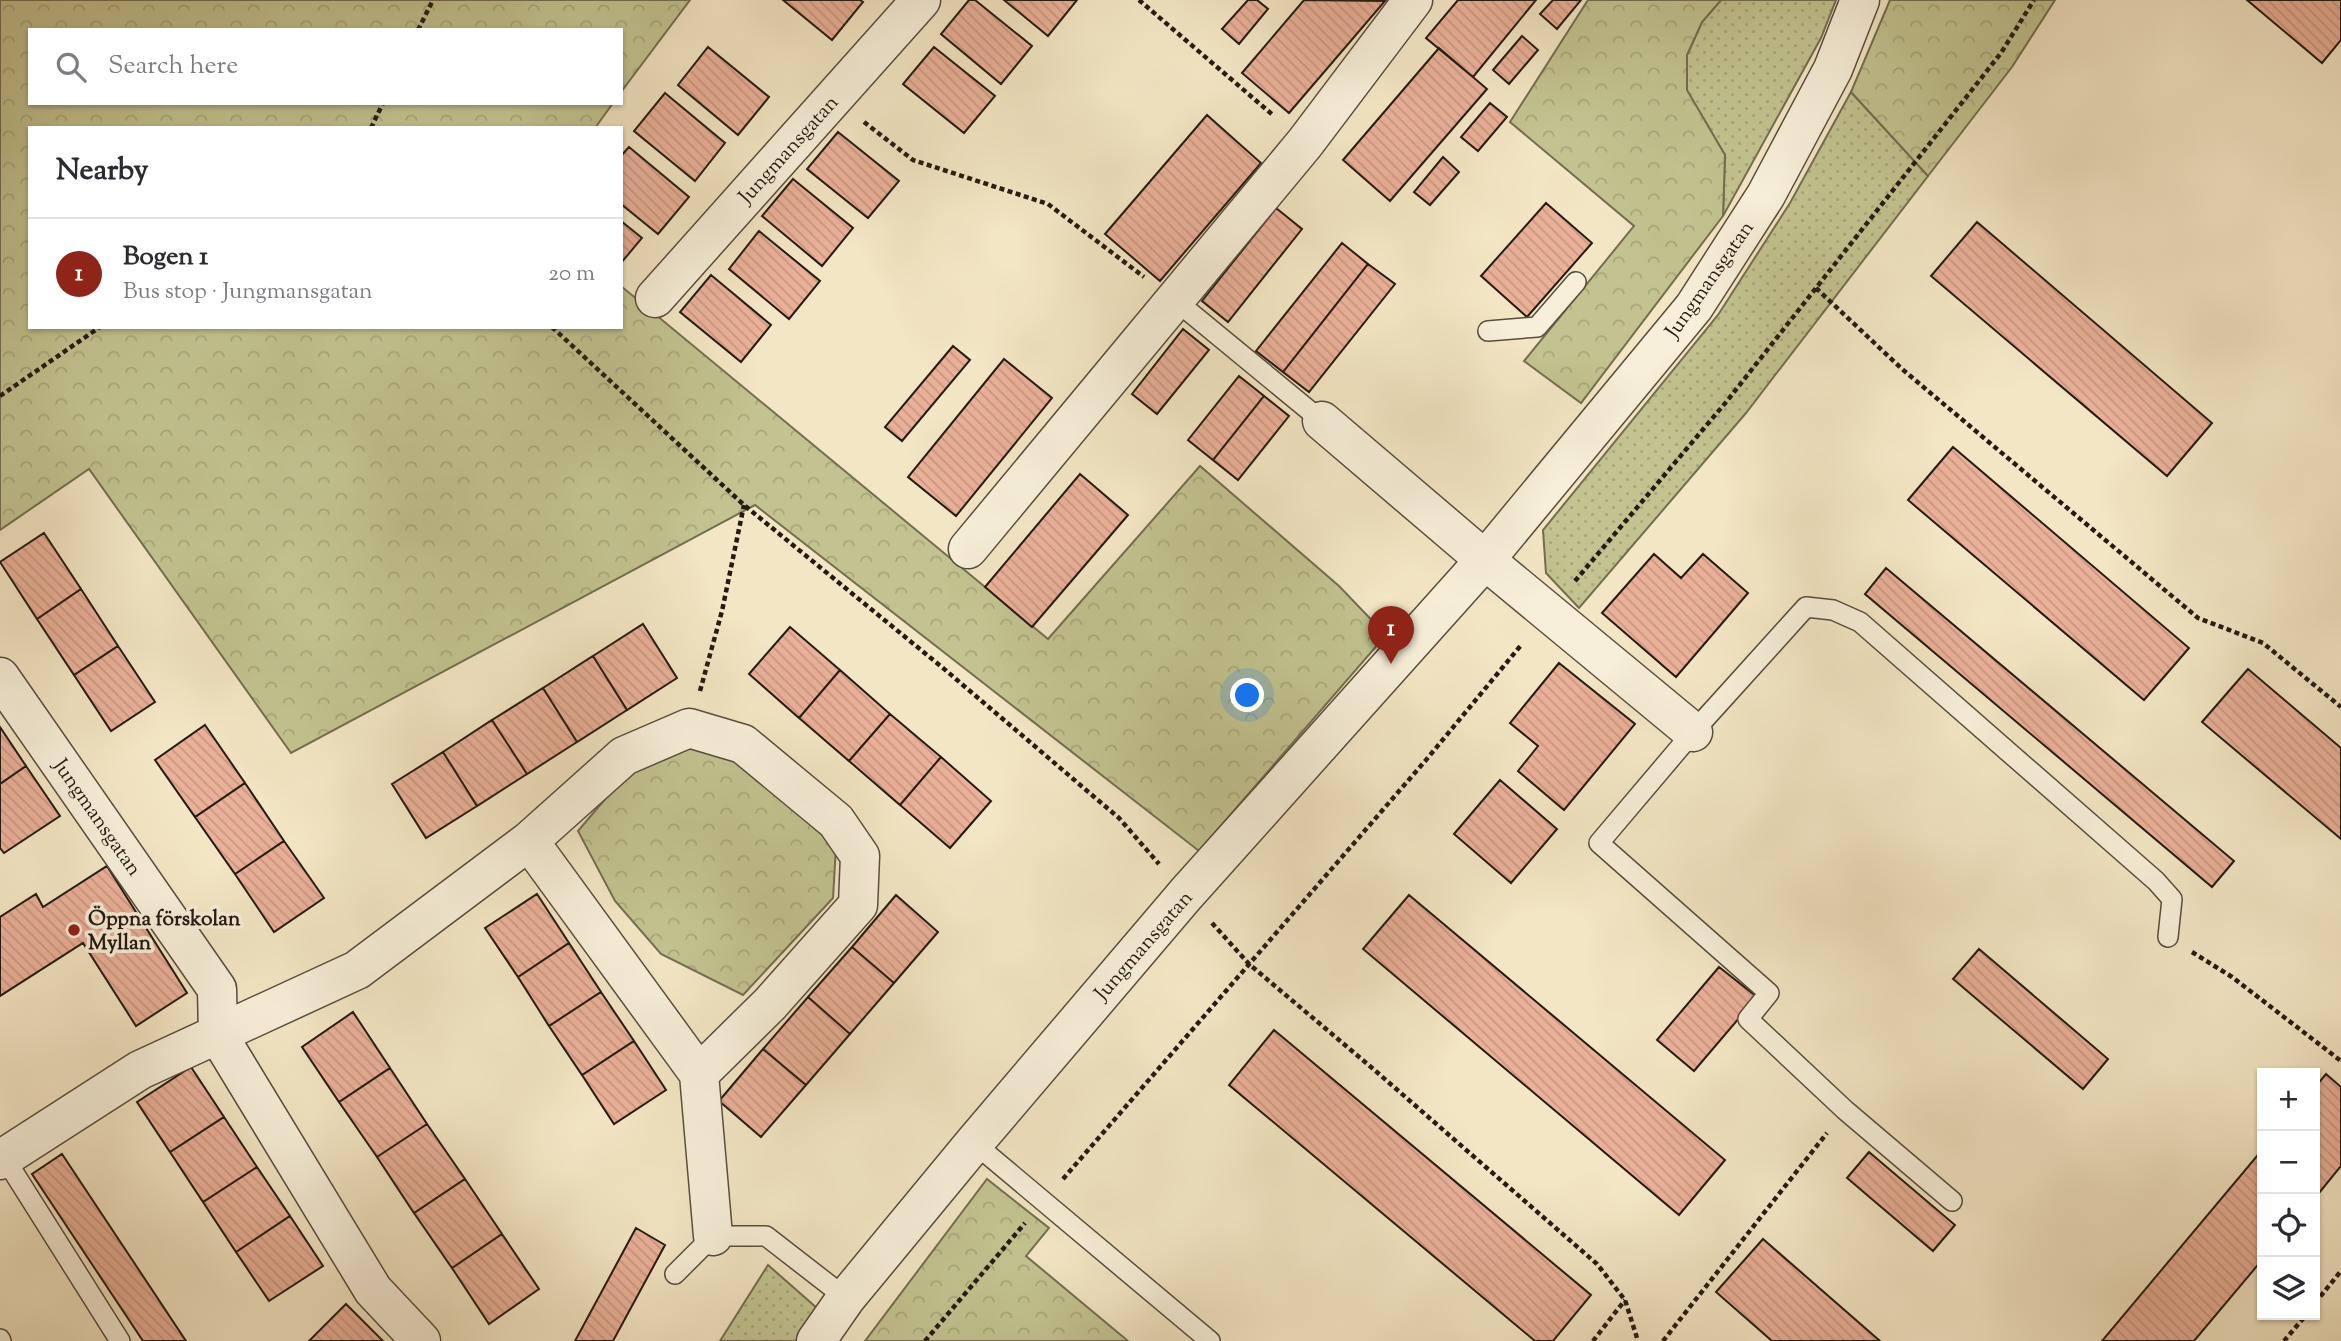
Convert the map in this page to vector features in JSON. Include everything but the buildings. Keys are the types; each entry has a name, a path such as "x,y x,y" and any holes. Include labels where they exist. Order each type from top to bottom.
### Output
{"street":[{"name":"Jungmansgatan","path":"655,298 921,0"},
{"path":"968,549 1305,143 1413,0"},
{"name":"Jungmansgatan","path":"816,1341 846,1298 974,1143 1186,894 1485,560 1694,307 1766,195 1832,69 1860,0"},
{"path":"1322,421 1693,732"},
{"name":"Jungmansgatan","path":"0,677 217,989 218,1035"},
{"path":"2,1158 140,1070 357,970 529,841 624,756 689,728 743,744 836,821 860,856 858,905 770,1004 699,1074"},
{"path":"529,841 699,1074 713,1236"},
{"path":"218,1035 373,1290 421,1341"}],"lane":[{"path":"1488,331 1537,327 1576,282"},
{"path":"1175,300 1322,421"},
{"path":"1952,1201 1845,1110 1748,1019 1769,993 1599,843 1693,732 1806,607 1833,611 1860,622 2156,881 2172,899 2168,937"},
{"path":"974,1143 1210,1341"},
{"path":"2,1158 120,1341"},
{"path":"675,1274 713,1236 766,1237 846,1298"}],"path":[{"path":"419,28 433,0"},
{"path":"1139,0 1305,143"},
{"path":"925,1341 1549,613 1727,401 2001,53 2034,0"},
{"path":"833,98 913,160 1048,204 1175,300"},
{"path":"372,126 382,105"},
{"path":"1816,288 1902,369 2198,618 2263,643 2341,707"},
{"path":"0,396 97,329"},
{"path":"554,329 744,505 943,668 1119,818 1249,964 1597,1264 1625,1300 1638,1341"},
{"path":"689,728 722,611 744,505"},
{"path":"2168,937 2232,977 2341,1061"},
{"path":"1663,1341 1845,1110"},
{"path":"2320,1297 2341,1271"},
{"path":"1593,1341 1625,1300"},
{"path":"2284,1341 2302,1320"}],"green space":[{"path":"0,0 690,0 623,89 623,28 28,28 28,105 612,105 596,126 28,126 28,329 623,329 623,288 1048,639 1200,466 1339,586 1386,635 1199,851 755,505 291,753 89,469 0,530"},
{"path":"1588,0 1721,0 1702,22 1687,55 1687,90 1725,155 1723,216 1581,403 1524,361 1634,226 1510,122"},
{"path":"1721,0 1836,0 1821,38 1723,216 1725,155 1687,91 1687,55 1702,22"},
{"path":"1890,0 2055,0 2012,67 1928,176 1851,92"},
{"path":"1851,92 1928,176 1746,413 1579,608 1546,573 1543,530 1718,315 1790,203"},
{"path":"677,747 720,750 776,794 836,847 833,898 743,995 661,954 615,901 578,831 623,778"},
{"path":"987,1179 1049,1228 1026,1256 1128,1341 865,1341"},
{"path":"768,1265 818,1309 797,1341 720,1341"}],"place":[{"name":"Bogen 1","path":"1391,664"},
{"name":"Öppna förskolan Myllan","path":"74,930"}]}
